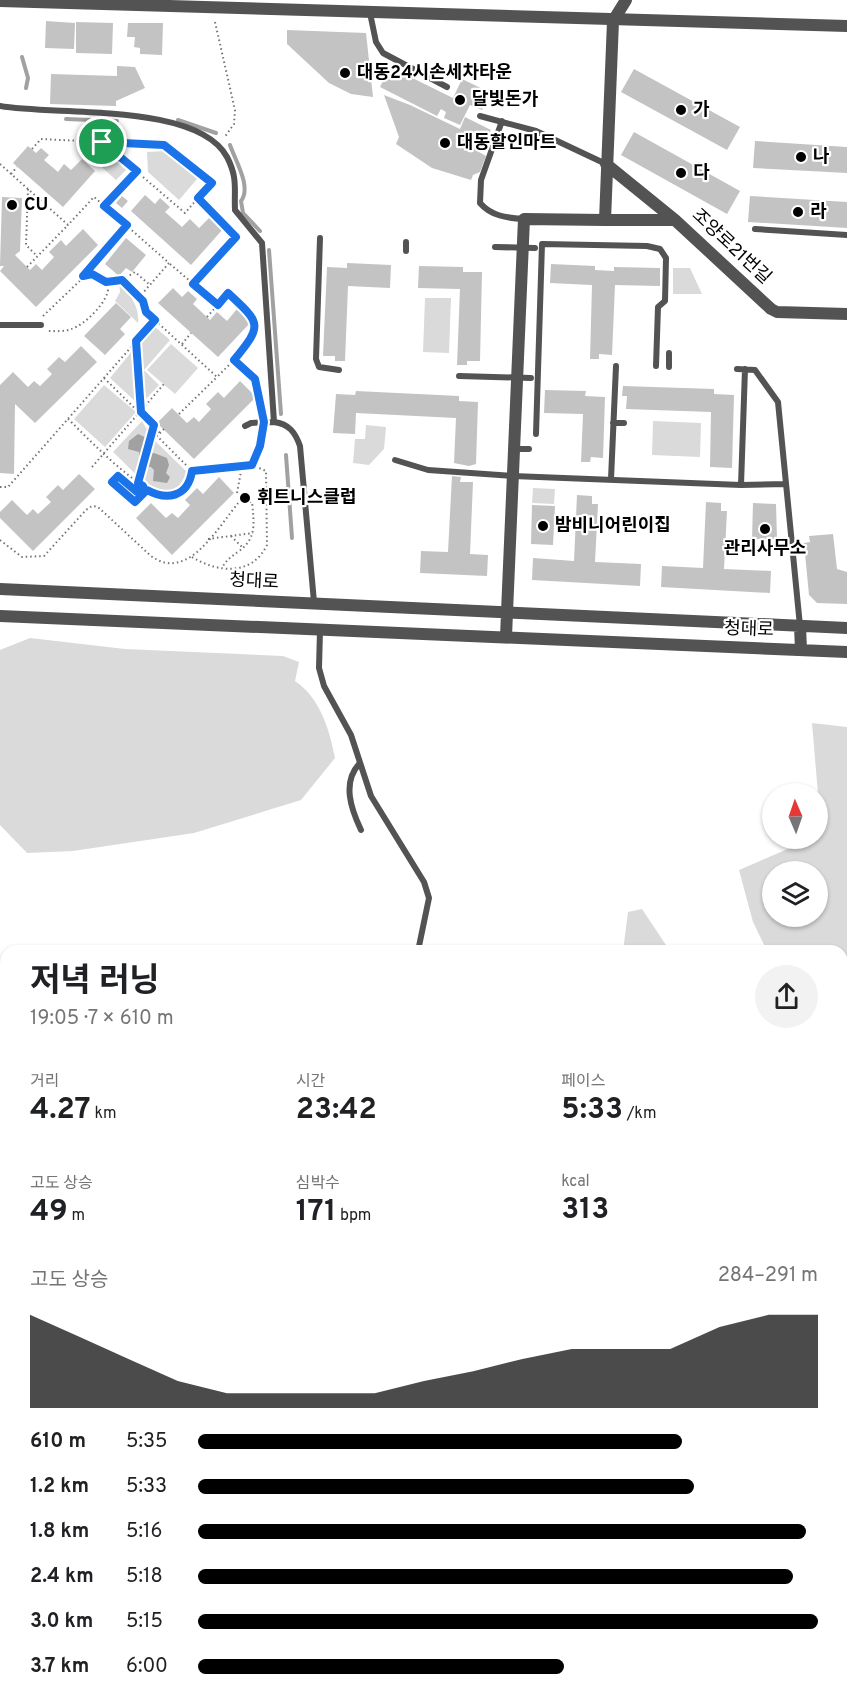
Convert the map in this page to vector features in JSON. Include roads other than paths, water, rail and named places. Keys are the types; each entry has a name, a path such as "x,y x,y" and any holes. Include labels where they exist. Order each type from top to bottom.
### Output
{"street":[{"path":"605,220 613,21 626,0"},
{"path":"0,1 258,5 370,13 847,26"},
{"path":"606,164 675,220"},
{"path":"506,637 517,377 529,248 524,219"},
{"name":"조양로21번길","path":"524,219 675,220 771,309 777,312 847,314"},
{"name":"청대로","path":"0,588 847,628"},
{"name":"청대로","path":"0,616 847,652"},
{"path":"800,626 801,650"}],"lane":[{"path":"370,13 376,42 383,53 447,87"},
{"path":"0,106 143,116 188,129 218,145 227,158 236,182 234,210 262,243 274,422"},
{"path":"480,116 536,131 606,164"},
{"path":"502,121 481,180 480,203 487,211 507,218 524,219"},
{"path":"755,229 847,235"},
{"path":"320,237 316,359 319,367 339,370"},
{"path":"406,242 406,251"},
{"path":"536,434 542,244 647,246 660,249 666,258 665,301 658,307 656,366"},
{"path":"495,247 529,248"},
{"path":"0,324 40,328"},
{"path":"669,353 669,367"},
{"path":"611,480 616,366"},
{"path":"737,369 755,370 778,402 800,626"},
{"path":"741,485 745,369"},
{"path":"459,376 531,378"},
{"path":"245,426 264,422 288,426 294,432 300,446 314,602"},
{"path":"613,423 624,423"},
{"path":"514,449 529,449"},
{"path":"395,460 428,470 513,476 741,485 786,484"},
{"path":"320,630 319,668 324,686 351,735 371,796 424,882 429,898 419,945"},
{"path":"359,764 353,771 348,784 360,830"}],"waterway":[{"path":"22,57 28,78 26,88"},
{"path":"66,119 117,121"},
{"path":"178,120 216,133"},
{"path":"230,145 244,181 244,195 241,201 243,213 260,231"},
{"path":"269,250 281,414"},
{"path":"286,455 292,538"}],"place":[{"name":"대동24시손세차타운","path":"345,73"},
{"name":"달빛돈가","path":"460,100"},
{"name":"가","path":"681,110"},
{"name":"대동할인마트","path":"445,143"},
{"name":"나","path":"801,157"},
{"name":"다","path":"681,173"},
{"name":"CU","path":"12,205"},
{"name":"라","path":"798,212"},
{"name":"휘트니스클럽","path":"245,498"},
{"name":"밤비니어린이집","path":"543,526"},
{"name":"관리사무소","path":"765,529"}]}
